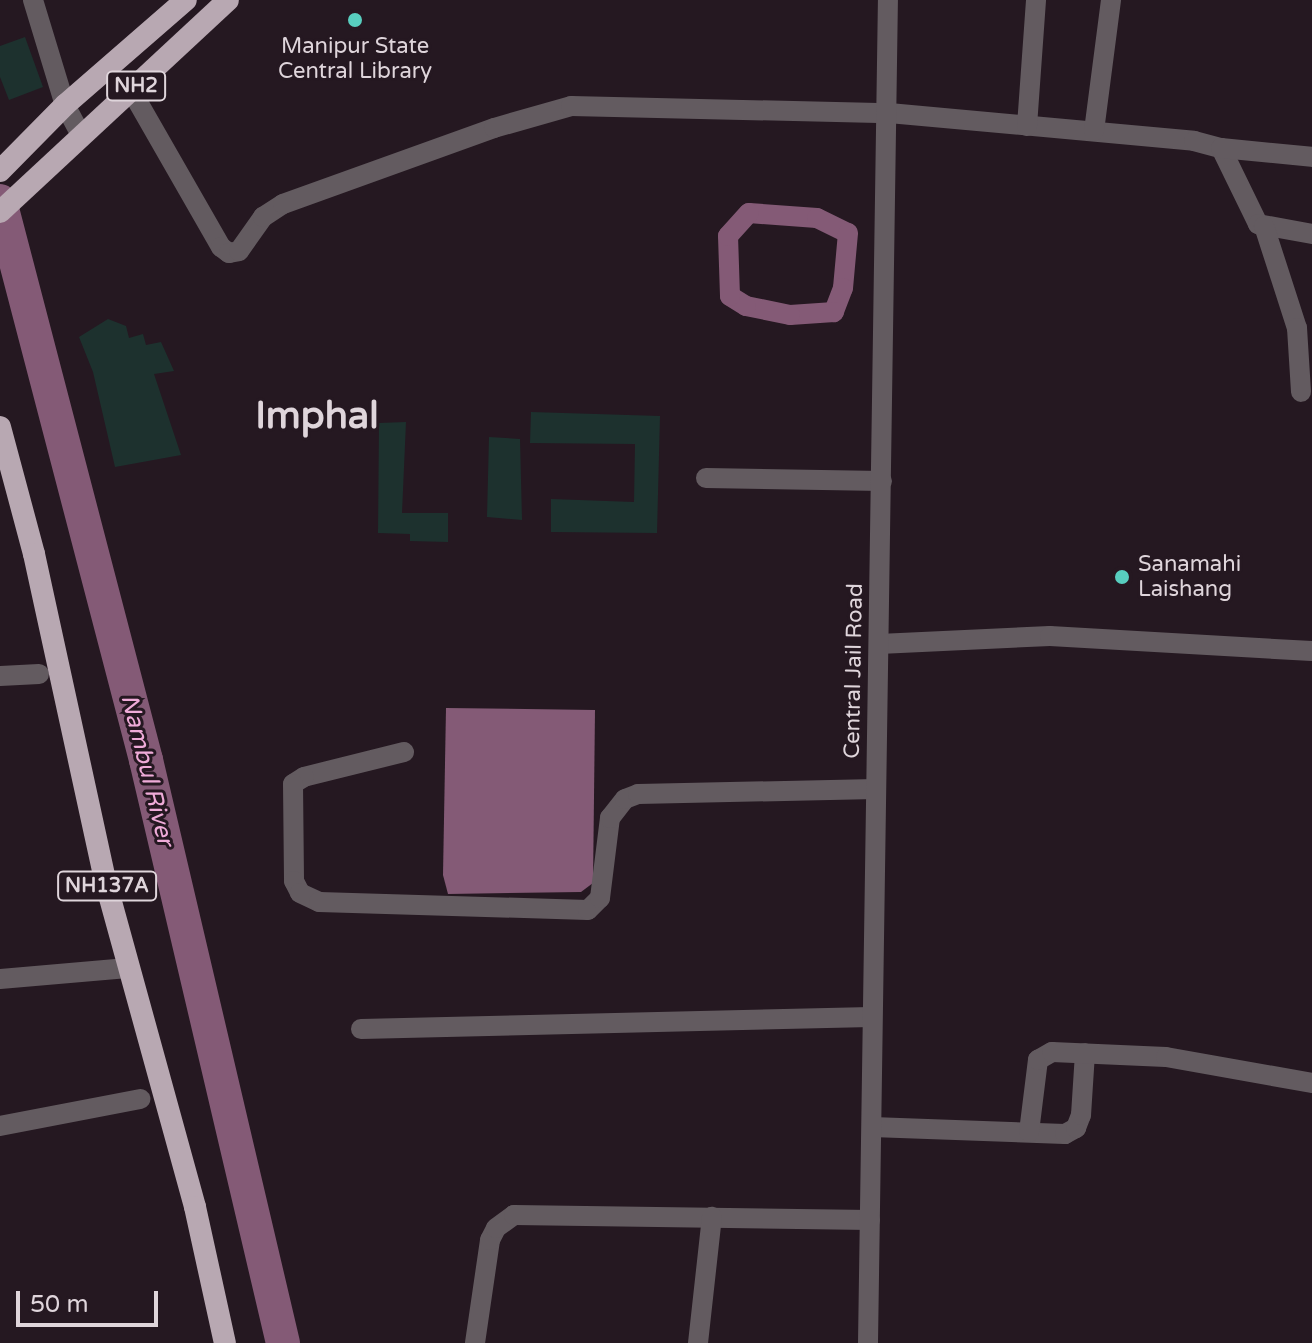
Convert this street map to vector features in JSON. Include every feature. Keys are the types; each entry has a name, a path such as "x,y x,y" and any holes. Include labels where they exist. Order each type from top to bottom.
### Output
{"highway":[{"name":"NH2","path":"0,171 65,105 186,0"},
{"name":"NH2","path":"0,212 228,0"},
{"name":"NH137A","path":"0,427 34,554 128,968 198,1221 225,1343"}],"street":[{"path":"33,0 65,105 81,135"},
{"name":"Central Jail Road","path":"868,1343 871,1017 889,113 888,0"},
{"path":"1027,126 1036,0"},
{"path":"1094,131 1111,0"},
{"path":"131,90 221,247 229,253 239,251 263,217 283,204 494,128 571,106 889,113 1094,131 1312,157"},
{"path":"1221,148 1258,224 1312,234"},
{"path":"1264,226 1297,328 1301,392"},
{"path":"706,478 882,481"},
{"path":"879,644 1050,636 1312,651"},
{"path":"0,676 39,674"},
{"path":"404,752 304,777 293,784 294,881 300,893 319,902 588,910 600,898 610,818 625,799 638,794 876,789"},
{"path":"0,979 128,968"},
{"path":"361,1029 871,1017"},
{"path":"1029,1132 1038,1060 1052,1052 1166,1057 1312,1083"},
{"path":"872,1127 1065,1134 1076,1128 1085,1053"},
{"path":"0,1126 140,1099"},
{"path":"475,1343 490,1240 505,1220 525,1213 870,1220"},
{"path":"698,1343 712,1217"}],"shaded area":[{"path":"446,708 595,710 593,883 581,892 448,894 443,875"}],"building":[{"path":"25,37 43,87 9,100 0,77 0,46"},
{"path":"108,319 126,326 129,338 143,334 146,345 161,342 174,371 154,374 181,455 115,467 93,372 79,337"},
{"path":"531,412 660,416 657,533 551,532 551,499 634,502 635,444 530,443"},
{"path":"406,422 402,513 448,513 448,542 410,541 410,534 378,533 379,423"},
{"path":"489,437 520,439 522,520 487,517"}],"waterway":[{"name":"Nambul River","path":"0,201 146,760 283,1343"},
{"path":"749,213 817,218 848,233 843,288 834,312 790,315 746,306 730,296 728,236 749,213"}],"place":[{"name":"Manipur State Central Library","path":"355,20"},
{"name":"Sanamahi Laishang","path":"1122,577"}],"district":[{"name":"Imphal","path":"317,417"}]}
